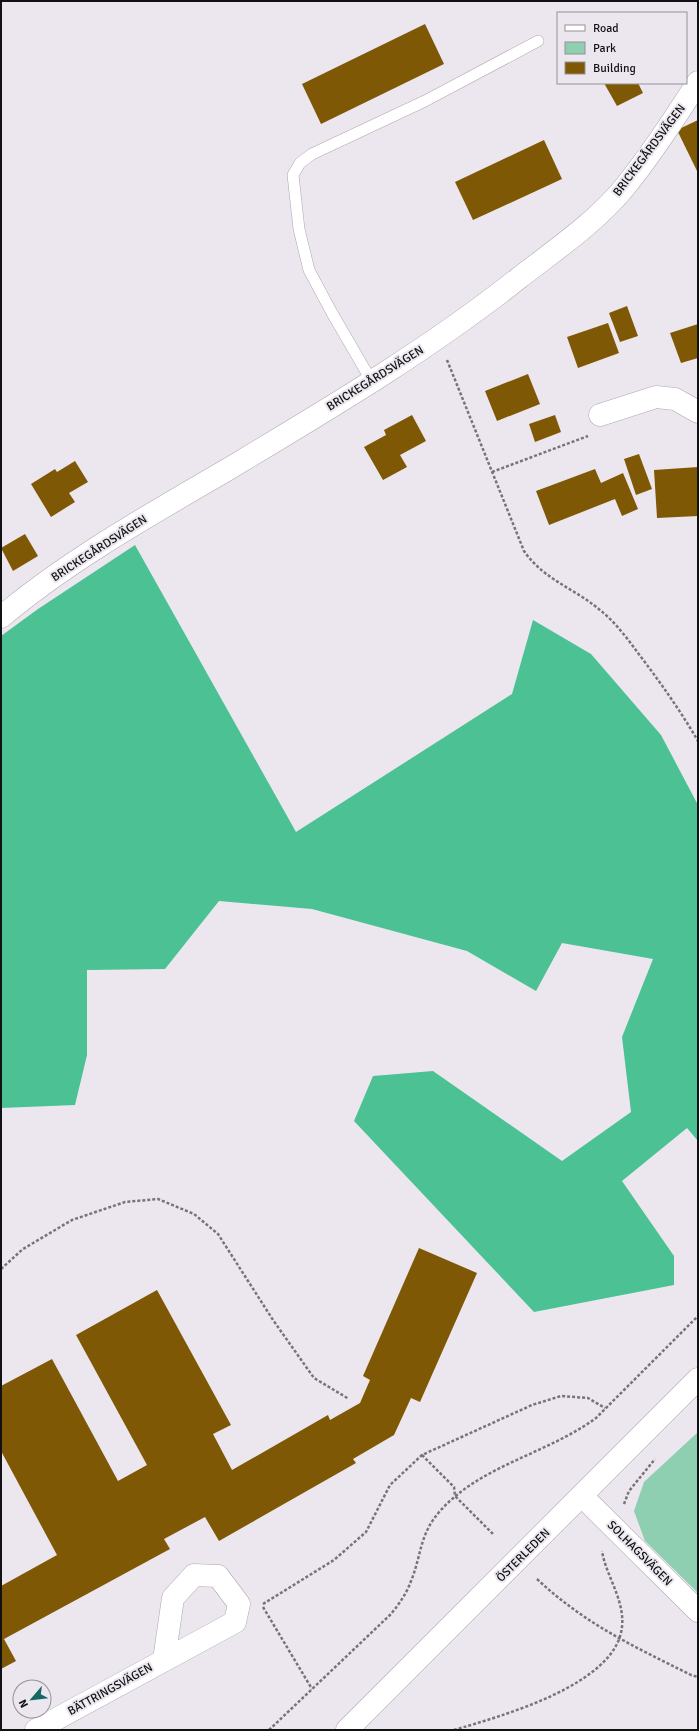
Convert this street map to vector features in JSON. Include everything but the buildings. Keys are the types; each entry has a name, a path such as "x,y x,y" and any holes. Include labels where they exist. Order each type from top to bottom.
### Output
{"street":[{"name":"BRICKEGÅRDSVÄGEN","path":"1,617 18,603 121,532 282,436 438,338 495,297 585,226 623,189 675,118 698,82"},
{"path":"600,415 656,397 675,399 698,412"},
{"name":"ÖSTERLEDEN","path":"347,1730 698,1379"},
{"name":"SOLHAGSVÄGEN","path":"582,1496 698,1611"},
{"name":"BÄTTRINGSVÄGEN","path":"36,1730 164,1660"}],"lane":[{"path":"371,380 309,270 299,228 293,175 300,163 312,154 425,100 538,41"}],"path":[{"path":"438,338 524,551 543,573 596,606 611,621 664,686 698,741"},
{"path":"492,472 594,434 600,415"},
{"path":"1,1269 23,1249 72,1220 125,1202 158,1199 194,1214 218,1234 273,1320 314,1378 348,1398"},
{"path":"269,1730 391,1614 400,1602 412,1580 418,1551 430,1524 455,1496 482,1477 580,1430 606,1408 698,1316"},
{"path":"312,1689 262,1605 334,1560 366,1532 390,1485 422,1456 532,1405 561,1396 588,1398 606,1408"},
{"path":"422,1456 454,1487 455,1496 494,1535"},
{"path":"454,1730 511,1713 548,1698 597,1667 607,1658 620,1639 622,1626 620,1607 601,1549 604,1542 615,1528 629,1491 656,1458"},
{"path":"538,1578 570,1608 620,1639 691,1675 698,1677"}],"green space":[{"path":"135,545 296,832 512,694 533,620 591,654 661,735 698,805 698,1141 687,1128 622,1181 674,1256 674,1285 534,1312 354,1121 373,1076 433,1071 562,1161 631,1112 622,1037 653,959 562,943 536,991 467,951 312,909 219,901 165,969 87,970 87,1055 75,1105 1,1108 1,636 38,609"},
{"path":"698,1432 698,1593 645,1541 634,1511 644,1482"}]}
